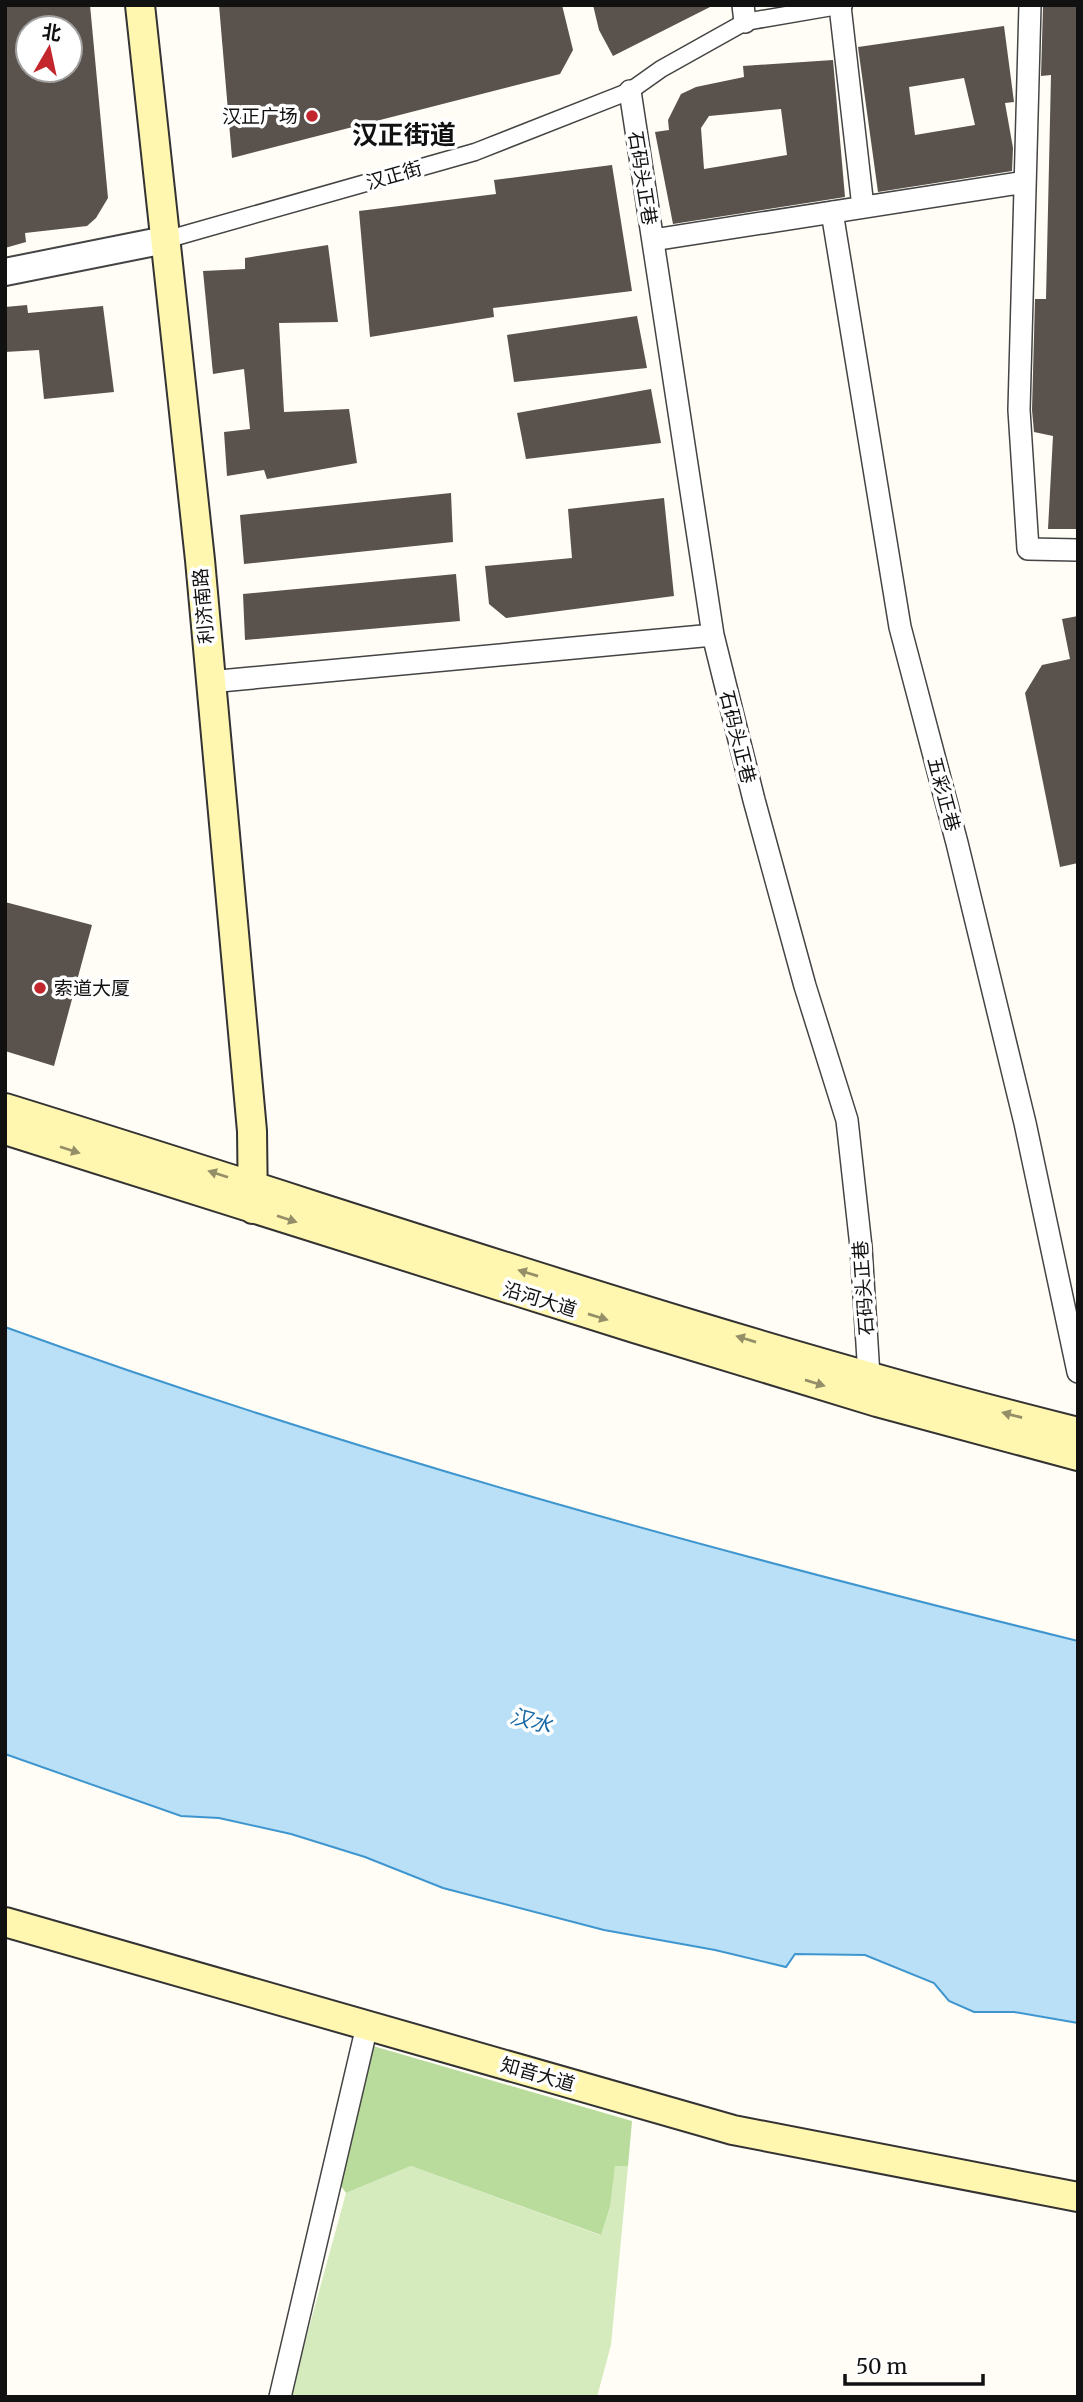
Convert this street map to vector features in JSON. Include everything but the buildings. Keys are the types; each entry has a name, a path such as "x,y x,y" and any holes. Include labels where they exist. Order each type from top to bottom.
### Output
{"main road":[{"name":"利济南路","path":"139,5 200,560 252,1131 253,1197"},
{"name":"沿河大道","path":"5,1108 253,1197 864,1398 1078,1456"},
{"name":"沿河大道","path":"5,1130 253,1197 869,1376 1078,1432"},
{"name":"知音大道","path":"5,1922 733,2130 1078,2197"}],"street":[{"path":"1030,5 1019,410 1028,549 1078,550"},
{"name":"汉正街","path":"5,272 165,240 475,152 630,91 744,14 842,6"},
{"path":"842,6 863,207"},
{"name":"石码头正巷","path":"630,91 713,635 754,800 805,986 847,1121 861,1247 869,1376"},
{"path":"653,240 1025,182"},
{"name":"五彩正巷","path":"832,212 900,627 1026,1123 1078,1371"},
{"path":"209,681 713,635"},
{"path":"280,2397 366,2026"}],"green space":[{"path":"373,2046 632,2121 628,2166 615,2166 610,2206 601,2235 411,2166 346,2193 339,2183"},
{"path":"615,2165 628,2166 611,2345 597,2397 290,2397 346,2193 411,2166 600,2235"}],"water":[{"name":"汉水","path":"5,1327 269,1417 403,1459 672,1536 1078,1641 1078,2023 1014,2012 974,2012 949,2001 934,1983 865,1955 795,1954 786,1967 715,1950 604,1930 443,1888 365,1857 291,1834 219,1818 181,1816 5,1754"}],"place":[{"name":"汉正广场","path":"312,116"},
{"name":"索道大厦","path":"40,988"}],"district":[{"name":"汉正街道","path":"404,135"}]}
